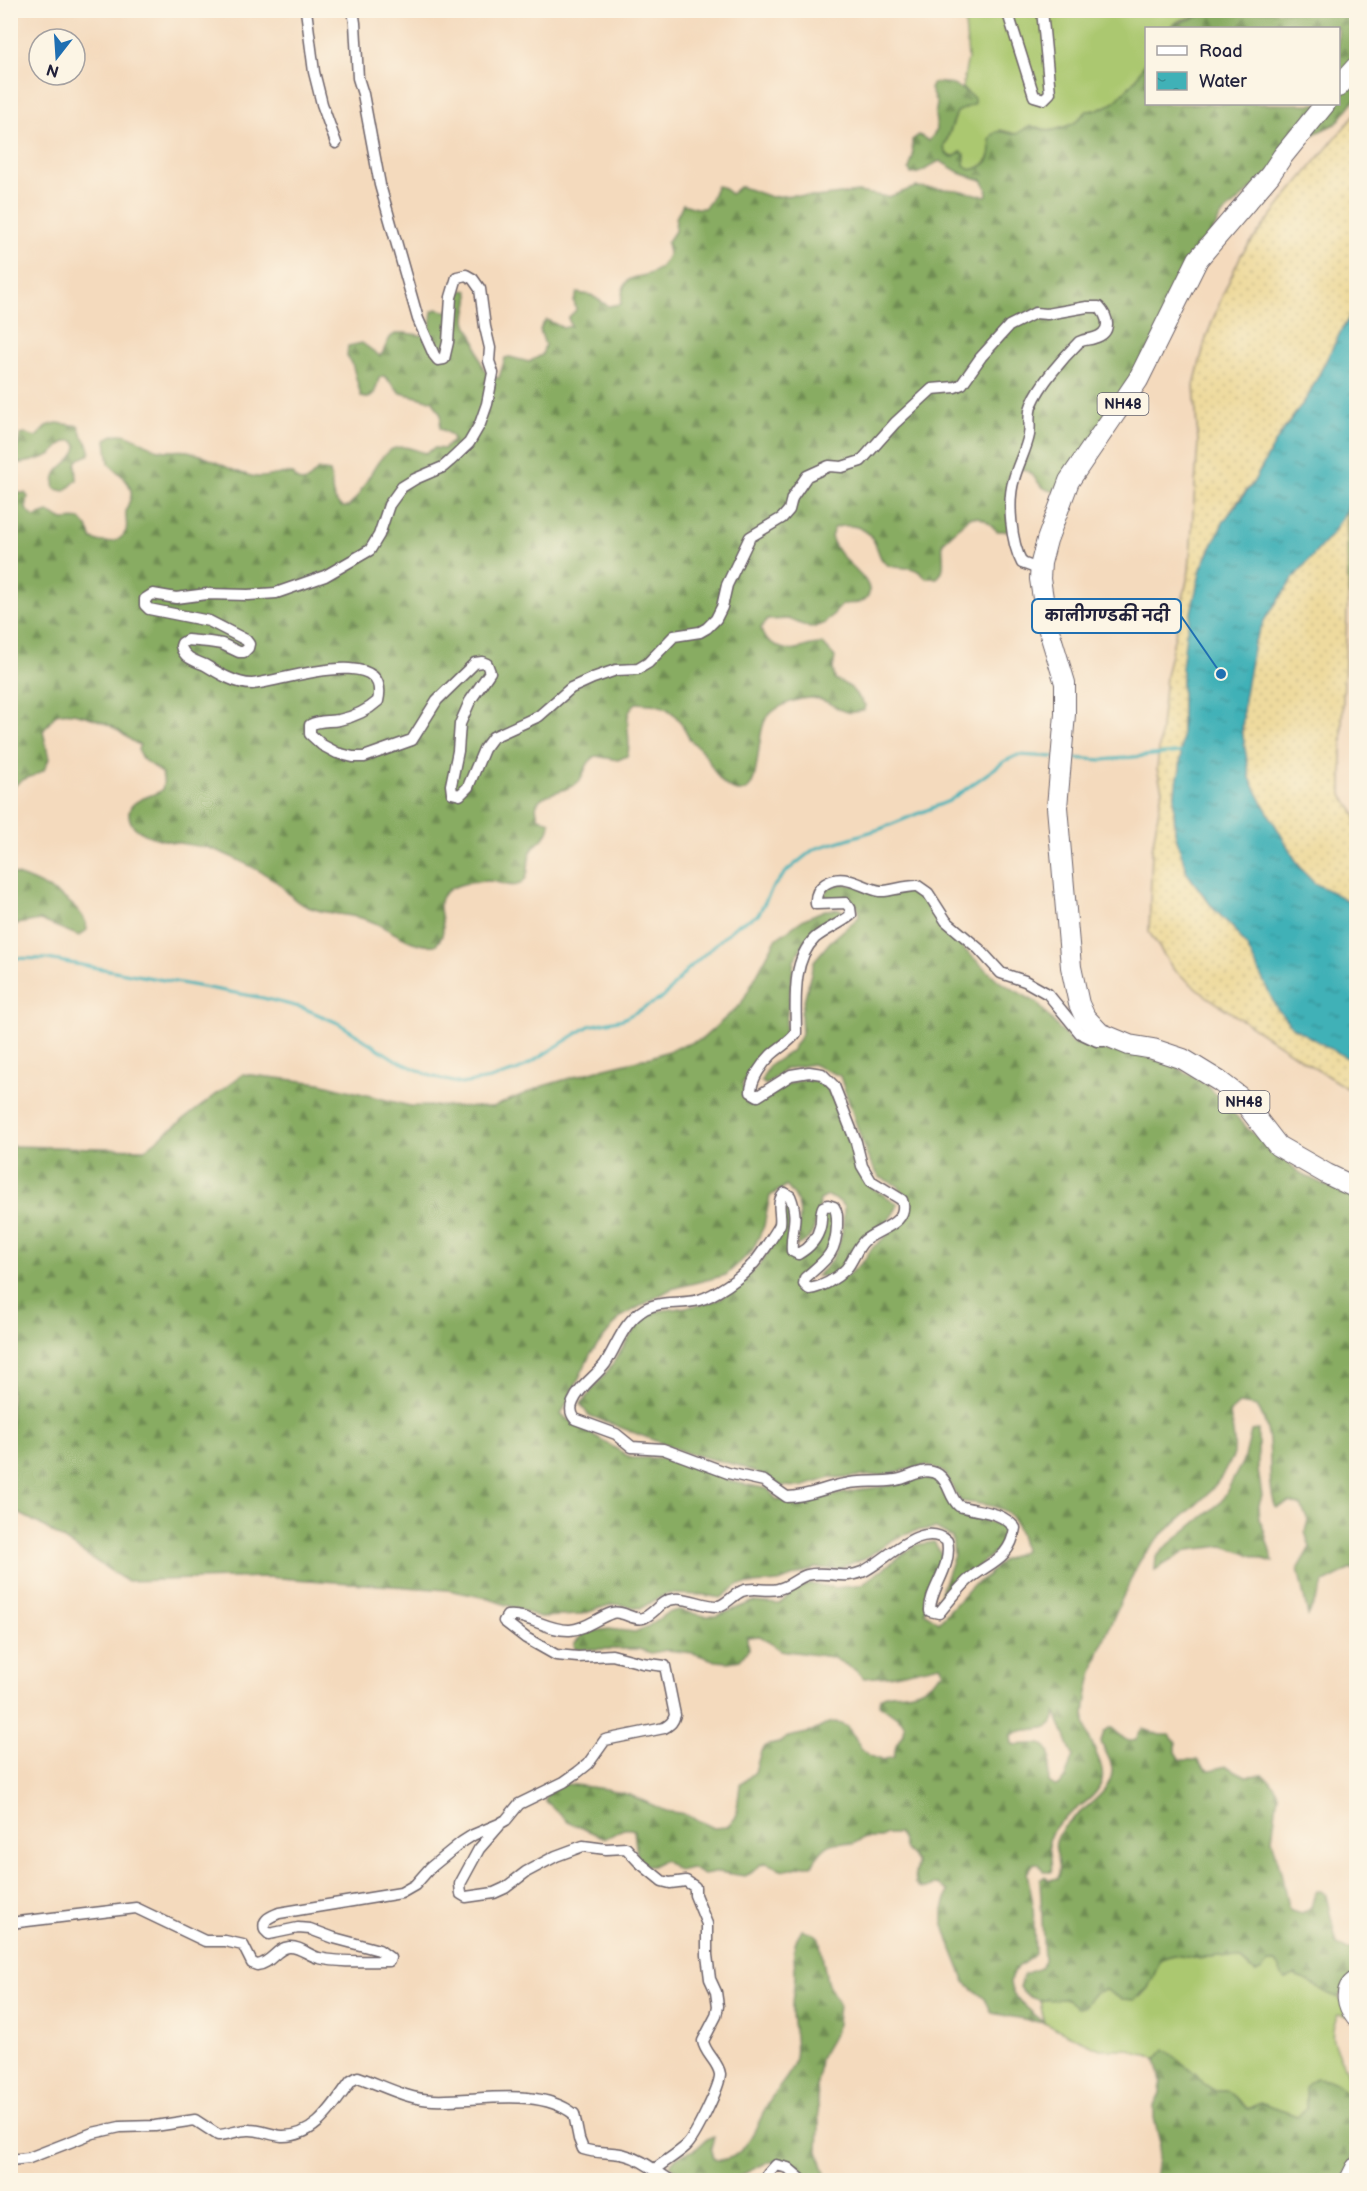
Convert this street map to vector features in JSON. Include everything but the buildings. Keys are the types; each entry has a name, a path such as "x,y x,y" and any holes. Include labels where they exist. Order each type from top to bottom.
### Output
{"highway":[{"path":"1340,85 1356,67"},
{"name":"NH48","path":"1324,105 1282,156 1270,175 1198,259 1138,380 1069,481 1041,563 1042,598 1047,624 1065,683 1065,714 1057,807 1071,967 1085,1017 1100,1033 1129,1045 1169,1054 1200,1069 1240,1097 1278,1146 1356,1188"},
{"path":"1356,1981 1349,1989 1347,1998 1356,2017"},
{"path":"1350,2181 1356,2168"}],"street":[{"path":"306,10 314,72 322,104 336,143"},
{"path":"352,10 355,23 358,78 380,184 418,319 434,355 438,360 444,359 448,342 451,297 457,277 466,275 473,279 480,289 490,348 489,362 493,374 487,404 480,424 469,443 443,467 402,487 389,505 379,536 370,550 325,576 276,593 207,594 176,598 153,594 145,599 145,605 149,609 209,621 246,640 249,644 244,652 238,652 222,644 188,640 182,643 181,649 189,658 249,684 328,670 352,670 371,674 378,680 380,687 378,701 369,709 340,720 318,721 310,725 310,734 322,745 337,753 364,757 412,740 437,700 476,663 487,664 490,672 470,701 460,724 451,784 452,793 460,795 468,787 484,749 493,737 539,716 572,688 593,678 616,670 638,669 648,663 674,636 700,632 707,628 716,619 722,607 727,585 750,537 782,518 789,510 792,498 807,476 829,466 842,467 861,461 932,389 955,387 962,384 981,357 1009,326 1035,313 1047,314 1099,307 1107,316 1108,325 1104,333 1079,342 1045,383 1031,405 1028,419 1030,433 1014,479 1011,511 1012,534 1016,551 1022,563 1033,567 1041,563"},
{"path":"1007,10 1034,96 1044,99 1050,93 1042,10"},
{"path":"10,1923 136,1908 205,1941 225,1941 243,1945 252,1963 257,1965 266,1962 287,1947 298,1949 316,1958 338,1961 389,1961 390,1958 379,1950 310,1929 298,1928 269,1934 265,1930 264,1923 265,1920 279,1913 401,1893 415,1885 451,1850 473,1835 506,1820 519,1804 564,1782 578,1772 588,1764 605,1740 664,1728 671,1724 675,1715 665,1666 612,1655 578,1657 556,1655 506,1624 504,1621 507,1616 518,1616 550,1628 567,1630 584,1627 612,1613 619,1612 641,1619 670,1600 679,1599 719,1606 744,1590 779,1589 807,1575 844,1576 860,1573 906,1542 918,1537 937,1535 947,1541 948,1547 942,1575 930,1604 930,1611 939,1613 969,1579 997,1561 1005,1552 1015,1528 1001,1516 959,1506 947,1483 933,1472 921,1471 893,1481 843,1484 817,1493 787,1497 764,1481 718,1470 663,1449 632,1447 616,1434 575,1419 571,1414 571,1404 605,1363 628,1323 645,1309 657,1304 699,1300 713,1294 752,1266 780,1225 779,1202 785,1193 790,1196 794,1204 796,1218 792,1251 798,1254 814,1242 820,1227 823,1207 828,1205 834,1207 837,1212 834,1246 830,1256 805,1278 804,1284 808,1289 818,1287 846,1269 862,1244 871,1235 891,1227 900,1216 904,1206 902,1200 871,1181 862,1166 856,1142 834,1086 822,1074 803,1072 785,1078 758,1096 751,1092 753,1080 772,1053 783,1047 796,1033 796,985 808,946 817,936 841,924 850,915 850,908 846,903 816,904 815,898 822,886 838,879 880,891 918,886 928,893 946,921 979,949 1001,973 1024,981 1048,994 1071,1024 1086,1036 1104,1041 1116,1038"},
{"path":"499,1824 497,1830 479,1849 460,1884 461,1894 466,1898 494,1893 556,1856 586,1846 606,1849 626,1848 662,1881 670,1883 686,1881 695,1887 695,1896 707,1924 710,1978 716,1992 718,2006 716,2016 703,2041 705,2051 717,2067 720,2080 692,2139 674,2156 655,2169"},
{"path":"10,2160 29,2158 104,2129 155,2126 187,2121 200,2122 218,2135 250,2130 281,2136 302,2134 319,2122 351,2081 357,2077 410,2097 432,2100 530,2099 552,2103 574,2114 583,2149 604,2154 622,2154 655,2169 670,2181"},
{"path":"769,2181 768,2174 776,2164 788,2168 802,2181"}],"green space":[{"path":"964,11 1205,11 1201,15 1180,20 1170,27 1145,27 1145,63 1136,79 1114,103 1097,110 1087,111 1073,124 1058,129 1049,131 1038,127 1027,127 1017,134 1000,130 991,155 983,164 970,170 964,165 965,155 949,156 944,149 957,112 969,106 974,98 962,88 968,58"},
{"path":"1205,11 1356,11 1356,98 1337,123 1312,135 1221,216 1162,327 1059,492 1044,488 1029,472 1015,469 1008,477 1009,527 1007,531 997,531 982,518 970,517 943,542 943,566 937,578 926,578 911,568 888,565 881,558 870,536 857,527 834,528 831,537 833,543 868,585 867,597 859,603 842,605 825,623 815,627 810,628 789,619 767,620 761,628 766,639 786,649 823,644 835,657 833,669 835,679 850,687 865,705 864,710 844,711 825,701 812,698 791,702 778,708 768,716 764,723 756,770 749,788 743,791 728,787 718,777 675,715 664,707 636,703 628,715 629,749 627,756 618,760 596,756 573,786 549,794 538,802 536,809 539,818 550,822 546,835 531,852 527,875 523,882 514,886 492,881 476,882 458,885 448,891 441,899 440,905 443,933 435,945 409,941 368,920 316,910 298,902 277,882 242,862 209,848 165,840 143,833 130,820 130,808 139,800 162,790 162,775 141,756 138,749 140,745 116,729 95,719 78,714 56,714 43,731 49,759 44,770 17,783 11,791 11,493 25,493 28,497 26,509 34,517 48,512 63,520 80,519 87,527 92,539 101,542 116,541 126,531 126,512 131,489 122,476 109,464 106,440 118,434 125,434 150,447 168,451 188,451 239,473 257,477 289,473 301,482 307,481 318,470 330,472 335,499 342,507 348,507 378,462 394,448 406,447 426,453 435,448 444,449 453,440 451,435 440,428 441,415 433,401 401,393 384,376 379,378 372,396 365,398 361,396 352,363 347,356 348,346 362,343 380,356 388,340 398,333 429,335 432,311 437,309 448,312 457,296 463,290 468,291 467,324 484,370 493,377 499,378 505,358 510,357 529,362 542,355 545,345 540,330 547,320 563,328 571,326 568,318 576,310 574,301 577,293 591,295 608,306 621,304 622,292 629,280 651,273 660,268 664,262 669,253 667,243 675,231 676,218 683,204 704,208 717,186 731,194 742,187 771,197 793,195 815,197 858,192 888,197 916,187 957,190 985,196 987,189 982,180 962,174 940,161 919,173 911,174 909,169 913,156 912,140 919,135 929,141 937,130 935,115 937,104 930,89 933,83 955,86 974,98 974,104 957,112 944,147 949,156 954,157 961,152 965,155 964,165 971,170 977,169 988,160 991,151 990,139 995,133 1017,134 1030,126 1049,131 1073,124 1087,111 1098,110 1114,103 1136,79 1145,63 1145,105 1340,105 1340,27 1170,27"},
{"path":"57,423 79,426 90,451 89,455 79,459 76,463 77,480 65,491 55,489 54,481 59,470 75,453 77,446 74,441 63,443 45,457 11,464 11,453 18,446 20,435 36,437 47,426"},
{"path":"1356,477 1356,592 1348,596 1346,511"},
{"path":"11,873 44,887 68,902 78,910 87,930 79,936 40,920 11,925"},
{"path":"842,884 910,891 921,897 940,924 967,952 1000,982 1036,1002 1072,1043 1139,1055 1173,1065 1206,1084 1248,1129 1301,1174 1356,1199 1356,1573 1351,1569 1324,1583 1308,1616 1298,1568 1310,1547 1305,1532 1308,1520 1301,1506 1290,1502 1276,1508 1272,1495 1269,1444 1264,1419 1257,1407 1239,1404 1230,1412 1234,1443 1232,1459 1210,1491 1152,1545 1140,1561 1100,1652 1089,1687 1085,1720 1088,1735 1101,1766 1102,1780 1099,1788 1086,1802 1061,1821 1050,1836 1051,1872 1044,1872 1039,1864 1034,1863 1027,1873 1033,1903 1035,1954 1016,1969 1011,1977 1010,1985 1018,1999 1044,2023 992,2013 985,1999 965,1982 943,1922 943,1910 948,1891 938,1885 923,1888 915,1884 917,1865 905,1850 898,1834 886,1834 880,1838 863,1838 853,1844 839,1842 833,1844 824,1849 812,1865 784,1870 766,1863 745,1876 719,1872 704,1875 691,1868 679,1871 664,1860 652,1866 646,1866 637,1856 634,1830 622,1830 605,1838 568,1822 545,1800 552,1782 606,1789 630,1795 666,1811 685,1814 714,1828 727,1827 736,1817 740,1785 755,1772 761,1751 766,1746 836,1722 848,1727 861,1748 870,1756 882,1760 894,1757 896,1745 904,1732 905,1725 879,1704 880,1698 922,1689 944,1671 940,1665 890,1676 864,1678 832,1657 780,1650 760,1636 747,1637 748,1650 740,1660 728,1662 716,1661 693,1653 667,1650 651,1653 639,1649 575,1649 574,1644 582,1635 609,1629 635,1632 647,1627 667,1613 679,1610 705,1616 717,1616 752,1602 779,1604 798,1588 810,1584 836,1588 862,1584 916,1545 934,1542 942,1555 924,1612 939,1622 972,1586 988,1575 1001,1561 1024,1550 1016,1524 1011,1516 997,1507 960,1501 945,1473 927,1465 881,1475 831,1478 801,1487 781,1486 768,1477 740,1466 687,1453 588,1415 581,1404 609,1369 637,1326 652,1312 700,1305 721,1299 759,1266 779,1236 784,1222 783,1201 789,1202 790,1258 799,1260 816,1245 826,1209 831,1209 833,1232 831,1241 822,1258 802,1282 820,1290 840,1281 863,1262 872,1248 896,1228 910,1211 908,1197 897,1185 879,1177 867,1156 840,1076 812,1064 786,1069 766,1085 761,1081 769,1066 791,1051 802,1034 801,1013 814,961 830,942 859,917 858,906 823,895 831,886","holes":["1056,1713 1073,1756 1065,1779 1055,1786 1049,1782 1050,1754 1048,1749 1039,1744 1012,1744 1011,1736 1021,1731 1040,1729 1050,1725"]},
{"path":"840,909 844,914 805,940 794,961 784,1037 768,1048 742,1084 747,1101 766,1100 783,1086 804,1079 822,1082 832,1096 861,1174 872,1188 898,1204 895,1210 872,1238 844,1265 830,1274 816,1276 830,1262 839,1245 844,1207 839,1201 828,1196 820,1200 812,1233 804,1243 797,1245 799,1207 786,1186 770,1196 764,1226 752,1251 726,1275 671,1289 621,1317 591,1353 561,1415 631,1458 660,1458 695,1467 733,1482 768,1489 776,1499 797,1503 922,1478 938,1479 945,1496 956,1510 1001,1526 1006,1536 996,1551 938,1600 954,1555 952,1537 936,1528 915,1531 892,1540 867,1557 837,1569 815,1568 779,1582 738,1585 721,1598 666,1594 641,1608 613,1604 579,1615 540,1617 487,1598 448,1590 266,1577 126,1581 43,1526 11,1509 11,1146 145,1149 243,1074 320,1083 410,1106 493,1107 543,1086 651,1057 702,1039 741,1004 776,939 804,919 825,910"},
{"path":"1258,1430 1258,1470 1262,1496 1258,1508 1259,1519 1273,1562 1223,1546 1188,1550 1155,1570 1156,1557 1221,1502 1245,1457 1251,1431"},
{"path":"1109,1728 1129,1741 1136,1740 1142,1729 1160,1735 1170,1735 1176,1743 1176,1752 1181,1760 1197,1760 1207,1770 1226,1766 1246,1776 1262,1775 1270,1780 1278,1794 1272,1839 1288,1907 1291,1911 1302,1914 1311,1908 1314,1896 1317,1891 1321,1891 1326,1895 1337,1945 1348,1950 1356,1947 1356,1974 1339,1997 1297,1977 1296,1974 1286,1979 1280,1974 1280,1968 1276,1962 1269,1962 1261,1971 1255,1972 1240,1959 1220,1956 1193,1958 1173,1955 1161,1959 1148,1988 1134,2000 1121,1999 1105,1989 1094,1994 1083,2007 1077,2007 1066,1999 1040,2000 1024,1993 1020,1987 1024,1974 1040,1968 1044,1960 1040,1880 1044,1877 1050,1880 1057,1878 1060,1868 1056,1848 1057,1838 1062,1829 1097,1798 1110,1781 1112,1767 1101,1741 1104,1732"},
{"path":"802,1930 814,1933 819,1938 827,1982 839,2005 836,2031 820,2059 817,2084 818,2151 827,2180 806,2180 795,2167 781,2160 768,2162 731,2180 710,2180 700,2175 675,2170 670,2166 675,2159 694,2150 705,2140 714,2136 711,2148 714,2159 725,2160 734,2156 749,2140 770,2100 791,2070 796,2051 792,2012 795,1978 794,1951"},
{"path":"1173,1955 1193,1958 1220,1956 1240,1959 1250,1969 1276,1962 1280,1968 1296,1973 1297,1977 1339,1997 1347,2016 1338,2015 1334,2025 1333,2040 1348,2077 1349,2098 1341,2087 1306,2087 1306,2109 1297,2116 1260,2103 1248,2109 1228,2091 1215,2091 1203,2084 1196,2074 1165,2050 1156,2059 1127,2049 1100,2049 1044,2023 1040,2001 1062,1998 1083,2007 1094,1994 1105,1989 1110,1992 1140,1997 1148,1988 1161,1959"},
{"path":"1165,2049 1196,2074 1204,2084 1215,2091 1228,2091 1248,2109 1260,2103 1297,2116 1306,2109 1306,2086 1315,2078 1327,2079 1341,2087 1353,2110 1355,2125 1352,2156 1344,2180 1155,2180 1160,2143 1154,2118 1154,2106 1160,2094 1161,2082 1156,2059"}],"sand":[{"path":"1356,113 1356,306 1308,396 1278,438 1253,483 1233,507 1201,569 1182,669 1182,737 1180,770 1174,803 1175,832 1187,873 1213,908 1233,928 1247,947 1292,1027 1356,1063 1356,1094 1206,996 1173,969 1149,932 1152,850 1162,790 1157,769 1166,676 1189,571 1198,442 1194,385 1206,338 1241,255"},
{"path":"1346,511 1348,595 1342,724 1342,795 1356,815 1356,905 1317,885 1299,866 1255,792 1245,758 1243,738 1246,676 1264,620 1273,605"}],"water":[{"path":"1356,306 1356,478 1346,511 1332,534 1295,576 1265,619 1254,643 1244,699 1242,730 1250,778 1300,868 1314,883 1356,905 1356,1063 1292,1027 1276,1007 1247,947 1233,928 1213,908 1187,873 1175,832 1174,803 1180,770 1182,669 1186,634 1201,569 1224,521 1253,483 1278,438 1308,396"}],"waterway":[{"path":"1070,758 1103,760 1183,752"},
{"path":"10,958 48,959 263,998 303,1008 338,1023 396,1060 431,1076 461,1084 490,1079 519,1070 589,1026 623,1019 664,997 687,970 737,925 758,915 773,887 788,870 814,849 880,829 949,801 1005,761 1018,755 1054,757"}],"place":[{"name":"कालीगण्डकी नदी","path":"1221,674"}]}
